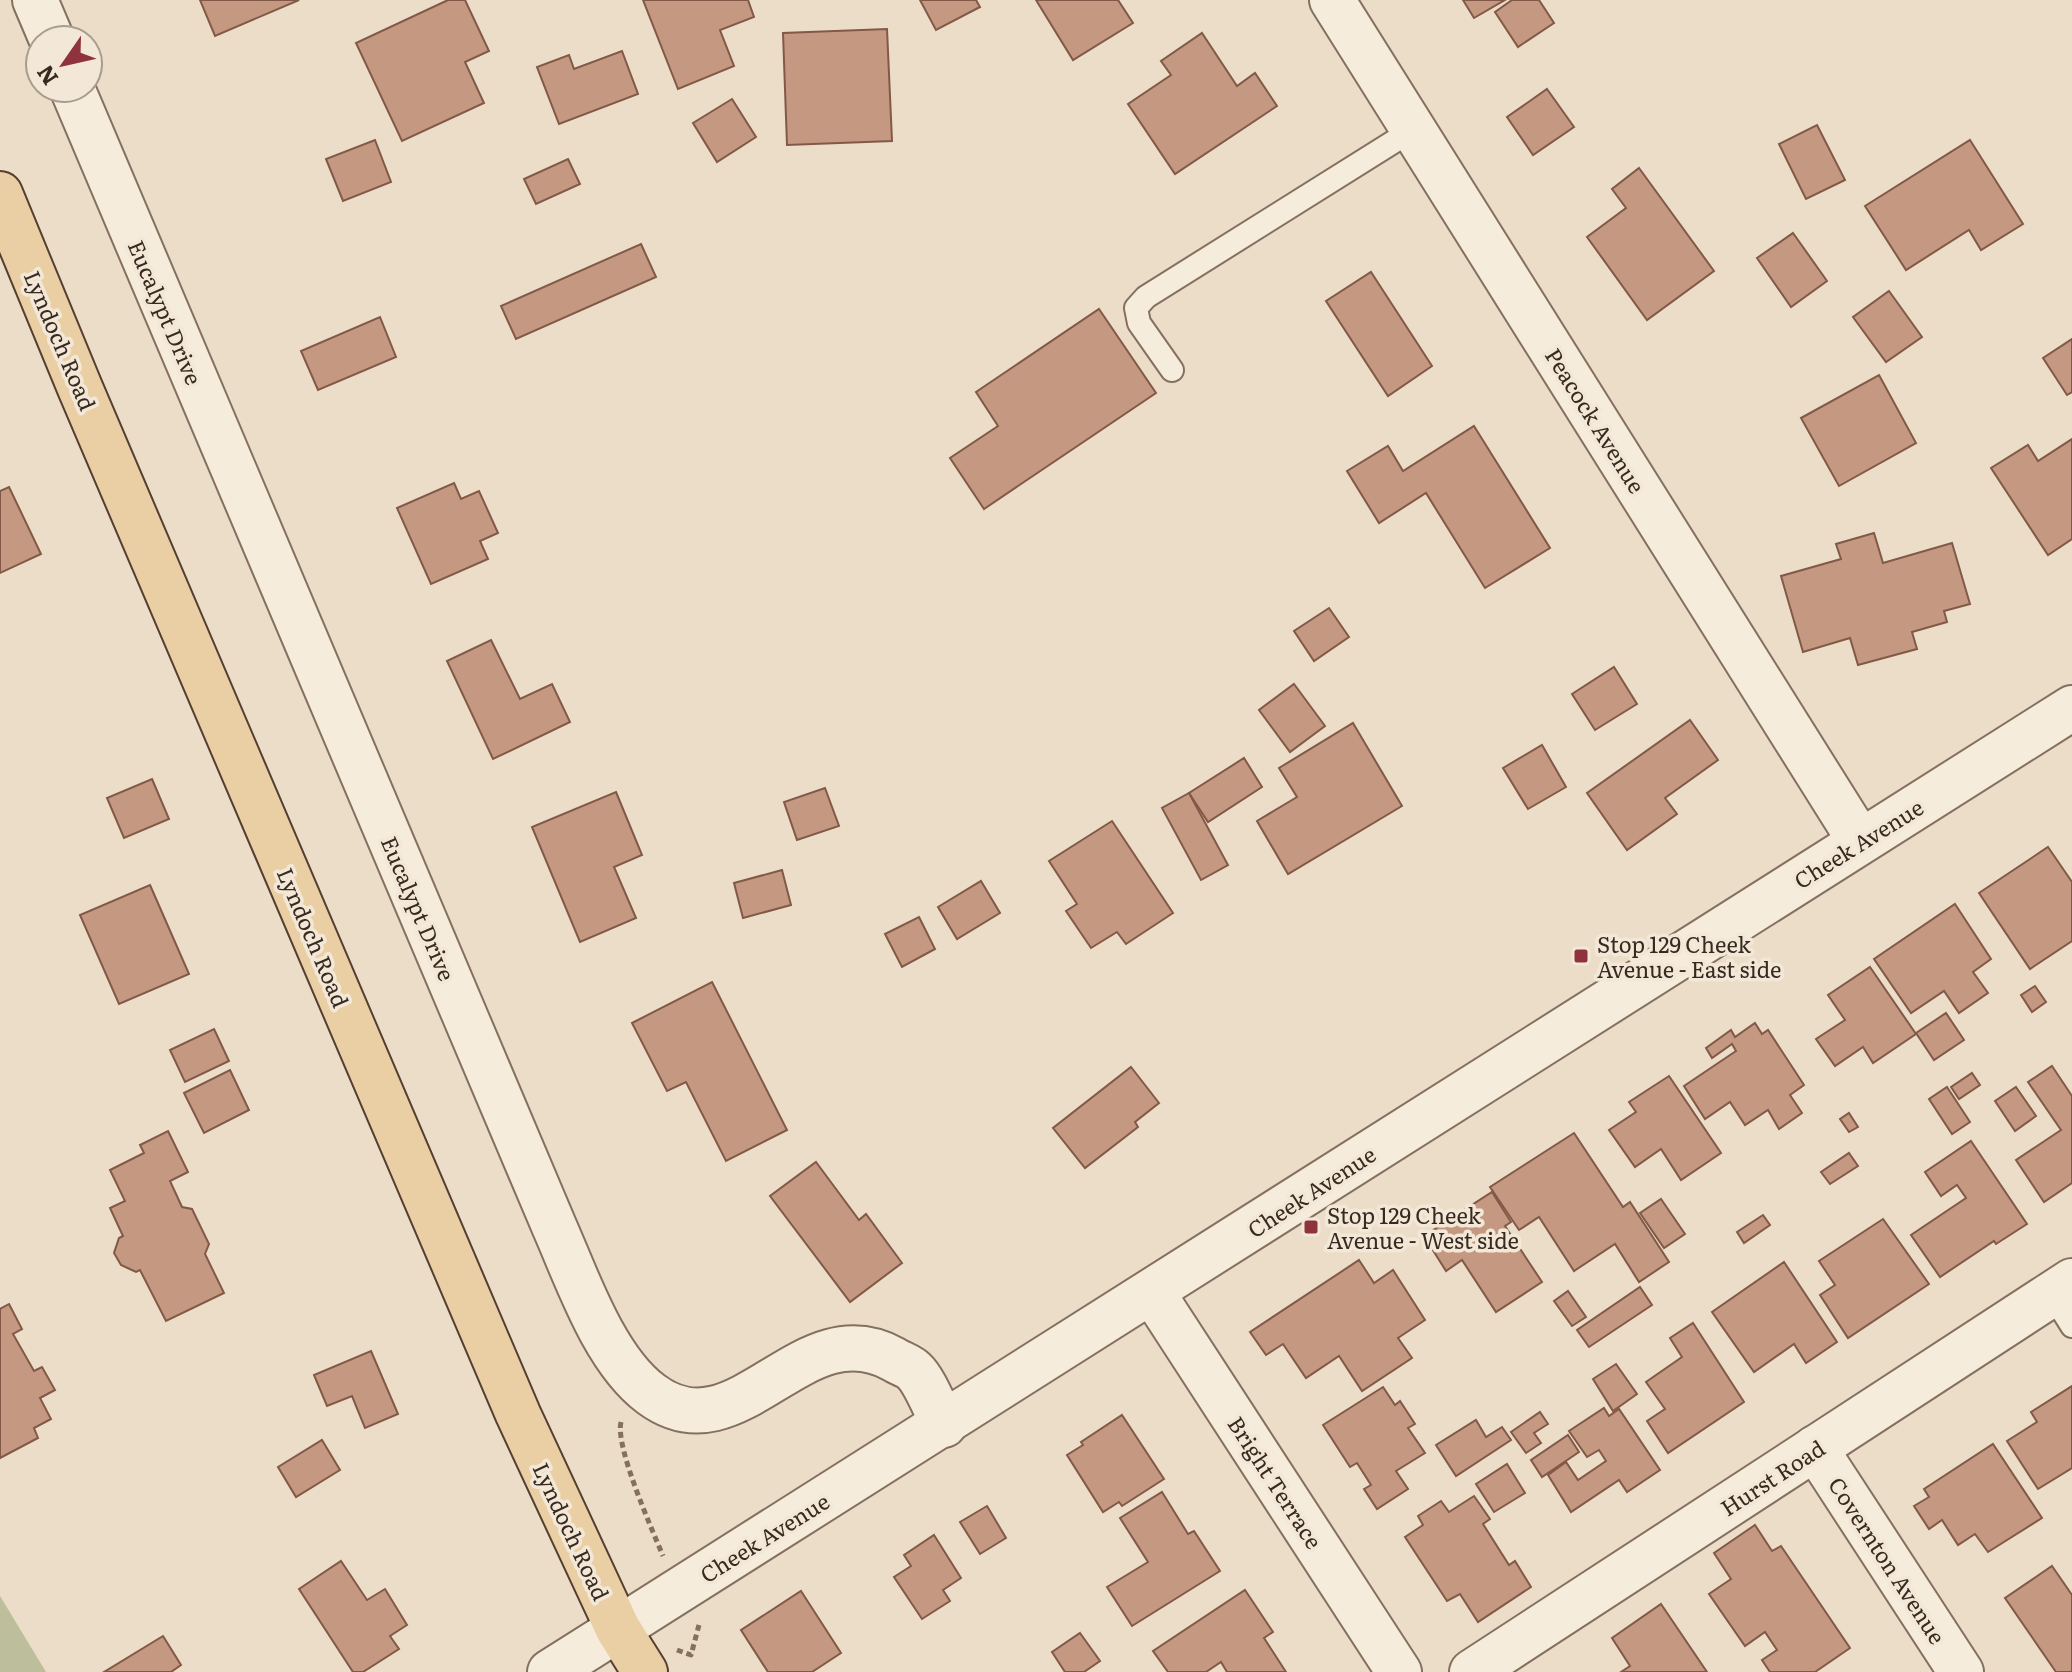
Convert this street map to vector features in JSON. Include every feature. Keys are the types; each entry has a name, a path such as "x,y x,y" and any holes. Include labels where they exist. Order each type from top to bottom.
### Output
{"main road":[{"name":"Lyndoch Road","path":"0,194 518,1414 618,1629 644,1670"}],"street":[{"path":"35,0 45,24"},
{"name":"Peacock Avenue","path":"1332,0 1860,841"},
{"name":"Eucalypt Drive","path":"79,104 582,1290 610,1345 643,1387 668,1405 682,1410 721,1406 747,1398 809,1357 854,1346 875,1349 915,1372 944,1425"},
{"name":"Cheek Avenue","path":"550,1672 2072,708"},
{"name":"Bright Terrace","path":"1152,1292 1399,1672"},
{"name":"Hurst Road","path":"1472,1672 1815,1448 2065,1300"},
{"name":"Covernton Avenue","path":"1815,1448 1961,1672"}],"lane":[{"path":"1172,370 1139,323 1136,308 1146,297 1414,129"}],"path":[{"path":"643,1387 619,1429 639,1497 665,1563 699,1626 691,1655 674,1650 644,1670"}],"green space":[{"path":"0,1596 46,1672 0,1672"}],"building":[{"path":"200,0 299,0 215,36"},
{"path":"448,0 465,0 489,51 465,62 484,103 402,141 356,43"},
{"path":"643,0 748,0 754,17 720,30 734,66 678,89"},
{"path":"920,0 976,0 980,7 936,30"},
{"path":"1036,0 1118,0 1133,23 1073,60"},
{"path":"1463,0 1505,0 1474,18"},
{"path":"1512,0 1539,0 1554,23 1518,47 1495,12"},
{"path":"887,29 892,141 787,145 783,33"},
{"path":"1202,33 1237,86 1255,73 1277,106 1175,174 1128,104 1171,75 1161,61"},
{"path":"622,51 638,94 559,124 537,67 569,55 574,69"},
{"path":"1547,89 1574,127 1533,155 1507,117"},
{"path":"732,99 756,137 717,162 693,123"},
{"path":"1817,125 1845,180 1806,199 1779,144"},
{"path":"375,140 391,182 343,201 326,159"},
{"path":"1970,140 2023,224 1981,250 1969,230 1906,270 1865,206"},
{"path":"568,159 580,184 536,204 524,179"},
{"path":"1639,168 1714,271 1647,320 1587,237 1626,208 1612,189"},
{"path":"1793,233 1827,281 1791,307 1757,258"},
{"path":"641,244 656,277 516,339 501,306"},
{"path":"1371,272 1432,366 1388,396 1326,301"},
{"path":"1889,291 1922,337 1886,362 1853,317"},
{"path":"1099,309 1156,393 984,509 950,458 998,426 976,392"},
{"path":"380,317 396,357 318,390 301,351"},
{"path":"2072,339 2072,392 2067,395 2043,358"},
{"path":"1879,375 1916,443 1839,486 1801,418"},
{"path":"1474,426 1550,548 1485,588 1426,493 1379,523 1347,471 1388,446 1403,471"},
{"path":"2072,439 2072,539 2048,555 1991,468 2028,445 2038,461"},
{"path":"454,483 461,499 479,491 498,533 480,541 488,559 431,584 397,508"},
{"path":"9,487 41,554 0,573 0,491"},
{"path":"1874,533 1883,563 1952,543 1970,604 1944,611 1947,622 1912,632 1917,649 1858,665 1850,638 1803,652 1781,576 1841,559 1836,544"},
{"path":"1329,608 1349,637 1314,661 1294,631"},
{"path":"491,640 520,699 552,684 570,722 493,759 447,661"},
{"path":"1614,667 1637,704 1595,730 1572,694"},
{"path":"1294,684 1325,726 1290,752 1259,710"},
{"path":"1690,720 1718,760 1665,798 1677,814 1627,850 1587,793"},
{"path":"1353,723 1402,806 1288,874 1257,821 1297,797 1279,768"},
{"path":"1542,745 1566,787 1528,809 1503,768"},
{"path":"1244,758 1262,787 1208,822 1189,793"},
{"path":"152,779 169,819 124,838 107,798"},
{"path":"825,788 839,826 797,840 784,802"},
{"path":"616,792 642,855 614,867 636,918 580,942 532,827"},
{"path":"1189,793 1228,865 1201,880 1162,808"},
{"path":"1112,821 1173,913 1126,944 1117,932 1091,948 1066,911 1077,904 1049,861"},
{"path":"2048,847 2072,882 2072,941 2030,969 1979,893"},
{"path":"782,870 791,905 743,918 734,883"},
{"path":"981,881 1000,913 957,939 938,907"},
{"path":"150,885 189,974 119,1004 80,915"},
{"path":"1955,904 1991,959 1973,972 1988,993 1959,1013 1944,991 1911,1013 1874,959"},
{"path":"919,917 935,949 902,967 885,934"},
{"path":"1870,967 1916,1034 1873,1063 1863,1047 1835,1066 1816,1039 1845,1020 1828,995"},
{"path":"712,982 787,1130 726,1161 686,1082 667,1091 632,1023"},
{"path":"2035,986 2046,1002 2032,1012 2021,995"},
{"path":"1946,1013 1964,1040 1934,1060 1916,1033"},
{"path":"1755,1023 1762,1034 1768,1030 1804,1085 1790,1095 1802,1113 1779,1129 1768,1110 1745,1125 1730,1102 1705,1119 1684,1086 1736,1051 1732,1044 1712,1058 1706,1048 1731,1030 1735,1037"},
{"path":"214,1029 229,1061 185,1082 170,1050"},
{"path":"2052,1066 2072,1096 2072,1183 2044,1202 2016,1160 2061,1130 2028,1082"},
{"path":"1131,1067 1159,1103 1135,1122 1138,1127 1085,1168 1053,1128"},
{"path":"230,1070 249,1110 204,1133 184,1093"},
{"path":"1972,1073 1980,1085 1959,1099 1951,1087"},
{"path":"1669,1076 1721,1153 1681,1180 1661,1149 1635,1167 1609,1130 1636,1112 1629,1102"},
{"path":"1947,1087 1970,1122 1952,1134 1929,1099"},
{"path":"2016,1087 2036,1116 2015,1131 1995,1101"},
{"path":"1849,1113 1858,1127 1849,1132 1840,1119"},
{"path":"168,1131 188,1172 170,1181 182,1207 192,1209 209,1244 205,1254 224,1293 166,1321 140,1270 136,1272 121,1265 114,1253 119,1238 123,1236 110,1208 125,1201 110,1170 144,1153 140,1145"},
{"path":"1574,1133 1623,1207 1630,1202 1669,1262 1639,1282 1615,1244 1574,1271 1539,1217 1519,1230 1490,1187"},
{"path":"1971,1141 2027,1224 1996,1244 1994,1241 1940,1277 1911,1235 1966,1198 1957,1185 1941,1196 1925,1172"},
{"path":"1849,1153 1858,1166 1830,1184 1821,1172"},
{"path":"816,1162 859,1220 866,1214 902,1263 850,1302 770,1196"},
{"path":"1492,1192 1511,1222 1505,1226 1542,1282 1496,1312 1462,1260 1446,1271 1424,1236"},
{"path":"1661,1199 1685,1234 1664,1248 1640,1213"},
{"path":"1763,1215 1770,1225 1744,1243 1737,1232"},
{"path":"1883,1219 1929,1284 1848,1338 1820,1295 1835,1285 1819,1261"},
{"path":"1359,1260 1374,1283 1393,1270 1425,1320 1398,1338 1412,1358 1362,1391 1339,1356 1306,1378 1283,1344 1266,1355 1250,1332"},
{"path":"1784,1262 1837,1342 1806,1363 1794,1344 1754,1372 1712,1312"},
{"path":"1640,1287 1652,1305 1589,1347 1577,1330"},
{"path":"1568,1291 1586,1317 1572,1326 1554,1301"},
{"path":"9,1304 22,1329 13,1334 34,1371 42,1367 55,1390 40,1398 51,1419 34,1428 38,1438 0,1458 0,1309"},
{"path":"1693,1323 1744,1402 1668,1453 1647,1421 1665,1409 1646,1382 1682,1357 1670,1338"},
{"path":"371,1351 398,1414 365,1428 352,1396 327,1406 314,1375"},
{"path":"1616,1364 1637,1394 1613,1411 1593,1379"},
{"path":"2072,1386 2072,1468 2038,1489 2007,1441 2037,1422 2031,1412"},
{"path":"1383,1387 1395,1405 1400,1401 1415,1424 1408,1428 1425,1453 1396,1471 1408,1489 1377,1509 1364,1489 1371,1485 1357,1463 1350,1467 1323,1425"},
{"path":"1604,1408 1609,1416 1619,1409 1660,1470 1627,1492 1619,1480 1571,1512 1548,1475 1566,1462 1578,1480 1606,1461 1599,1450 1587,1457 1569,1431"},
{"path":"1540,1412 1548,1424 1534,1433 1541,1443 1526,1453 1511,1432"},
{"path":"1122,1415 1164,1479 1122,1506 1119,1502 1103,1512 1067,1455"},
{"path":"1476,1420 1486,1437 1502,1427 1511,1440 1456,1476 1436,1445"},
{"path":"1568,1435 1579,1452 1542,1477 1531,1460"},
{"path":"322,1440 340,1470 296,1497 278,1467"},
{"path":"1993,1444 2042,1518 1988,1552 1975,1534 1958,1545 1942,1520 1929,1529 1914,1506 1929,1497 1924,1489"},
{"path":"1507,1464 1525,1493 1494,1512 1476,1484"},
{"path":"1162,1492 1188,1534 1194,1531 1220,1571 1132,1626 1107,1587 1148,1562 1120,1518"},
{"path":"1474,1496 1490,1519 1483,1524 1509,1565 1515,1561 1531,1587 1478,1622 1460,1594 1447,1601 1405,1537 1423,1525 1418,1516 1441,1501 1449,1512"},
{"path":"987,1506 1006,1538 980,1554 960,1522"},
{"path":"1755,1525 1772,1551 1781,1546 1850,1648 1815,1672 1770,1672 1762,1660 1777,1650 1765,1632 1745,1646 1709,1594 1731,1579 1714,1553"},
{"path":"934,1535 961,1578 943,1590 950,1601 922,1619 894,1577 911,1566 904,1555"},
{"path":"341,1561 367,1600 385,1589 407,1625 390,1636 399,1649 363,1672 353,1672 299,1589"},
{"path":"2052,1566 2072,1595 2072,1672 2056,1672 2005,1598"},
{"path":"1245,1590 1273,1632 1264,1638 1286,1672 1227,1672 1221,1662 1206,1672 1168,1672 1153,1651"},
{"path":"801,1591 841,1653 812,1672 768,1672 741,1630"},
{"path":"1661,1604 1707,1672 1621,1672 1630,1666 1612,1638"},
{"path":"1080,1633 1100,1661 1084,1672 1065,1672 1052,1652"},
{"path":"163,1636 181,1665 171,1672 104,1672"}],"place":[{"name":"Stop 129 Cheek Avenue - East side","path":"1581,956"},
{"name":"Stop 129 Cheek Avenue - West side","path":"1311,1227"}]}
